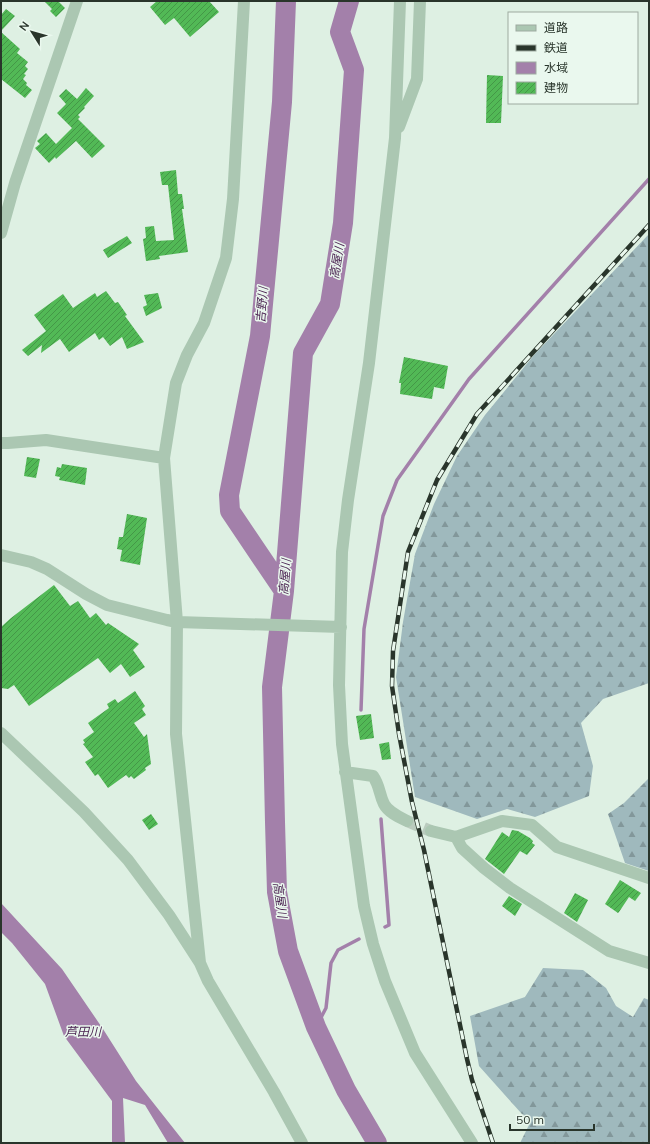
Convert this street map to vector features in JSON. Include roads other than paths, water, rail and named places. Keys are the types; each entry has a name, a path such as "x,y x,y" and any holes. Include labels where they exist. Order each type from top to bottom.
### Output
{"street":[{"path":"1,233 16,183 77,1"},
{"path":"200,963 176,734 180,622 164,458 176,383 204,323 226,258 233,199 244,1"},
{"path":"400,1 395,138 369,363 348,500 342,552 341,627 338,685 345,772 364,906 373,944 385,981 415,1053 472,1143"},
{"path":"395,138 417,79 420,1"},
{"path":"1,443 46,440 164,458"},
{"path":"1,555 31,562 47,569 86,594 107,605 180,622 341,627"},
{"path":"1,733 84,812 128,860 169,915 200,963 208,980 274,1092 302,1143"},
{"path":"345,772 373,776 378,784 384,804 392,813 407,821"},
{"path":"431,831 456,837 502,821 532,825 557,847 649,878"},
{"path":"456,837 462,848 484,868 510,888 609,950 649,963"}],"water":[{"name":"芦田川","path":"1,903 62,969 136,1081 185,1143 168,1143 145,1105 123,1098 125,1143 112,1143 112,1101 64,1036 45,984 12,943 1,932"}],"waterway":[{"name":"吉野川","path":"284,591 230,511 229,495 260,336 282,102 286,1"},
{"name":"高屋川","path":"349,1 340,32 354,70 343,223 330,304 303,353 284,591 272,687 275,822 277,892 288,951 316,1027 346,1090 377,1143"},
{"path":"361,710 364,629 383,516 397,480 469,379 649,179"},
{"path":"381,819 389,925 385,927"},
{"path":"316,1027 326,1008 331,963 338,950 359,939"}],"tunnel":[{"path":"407,821 431,831"}],"railway":[{"path":"493,1143 472,1080 467,1059 424,850 412,802 399,734 392,686 393,651 408,552 437,480 477,414 649,225"}]}
